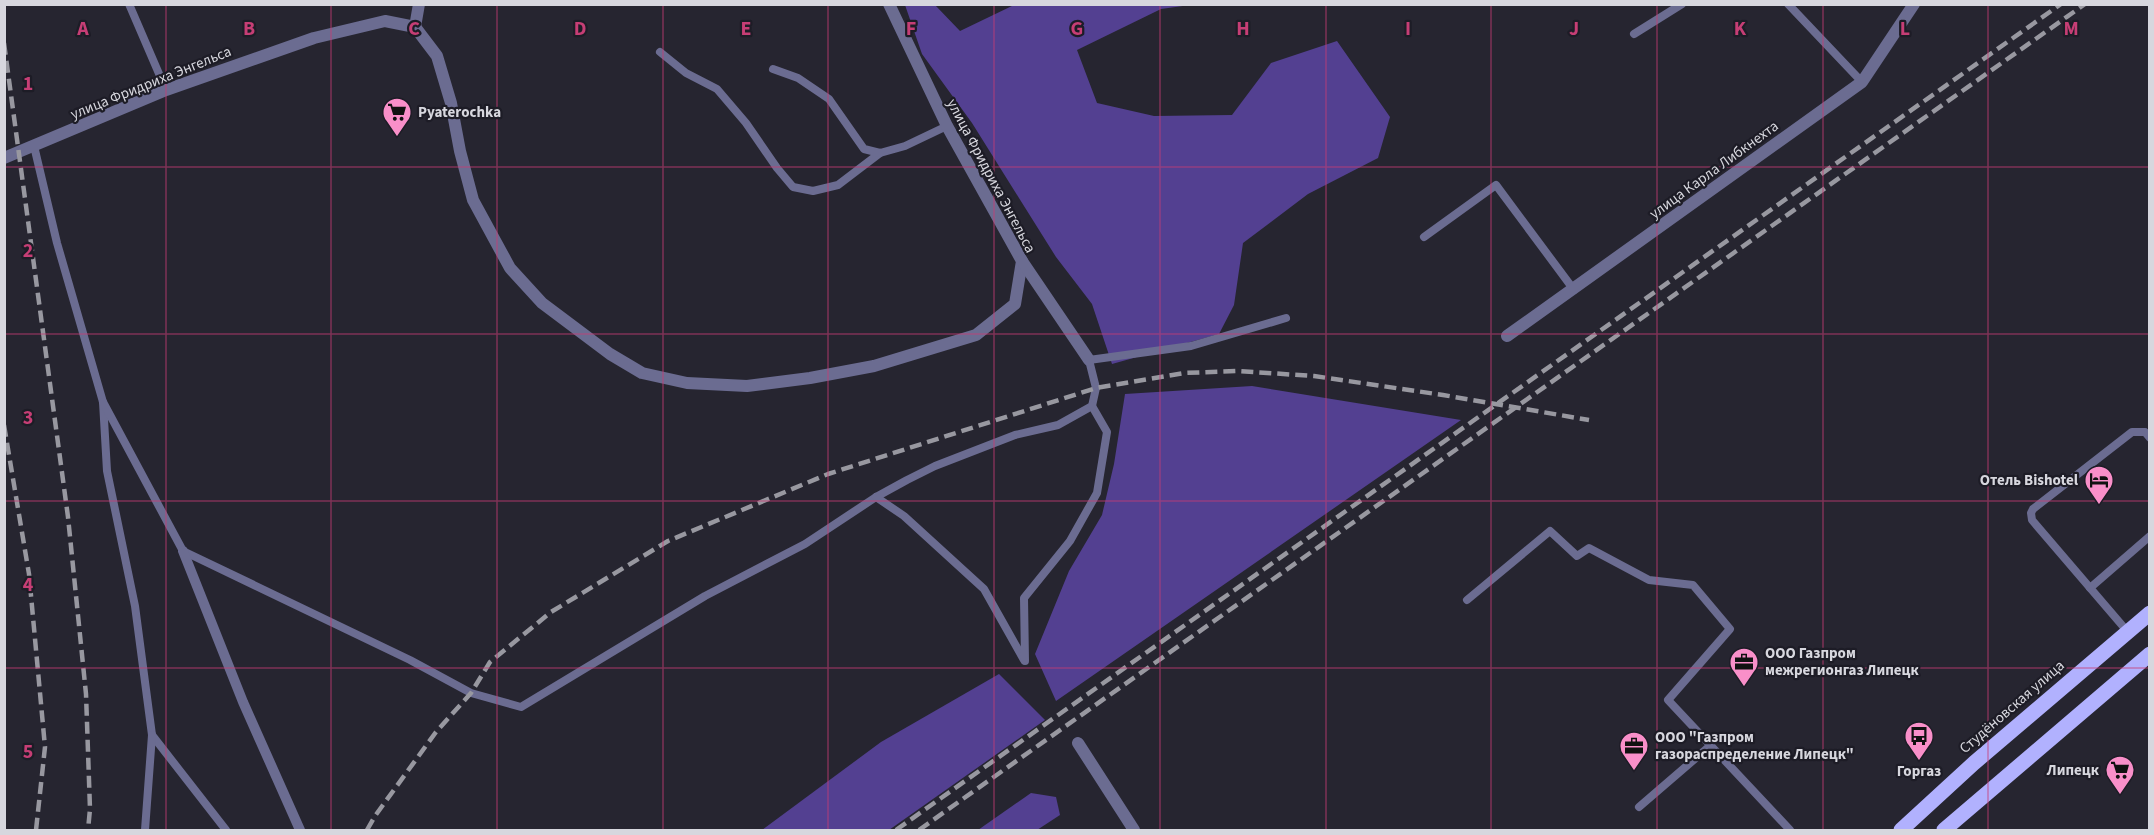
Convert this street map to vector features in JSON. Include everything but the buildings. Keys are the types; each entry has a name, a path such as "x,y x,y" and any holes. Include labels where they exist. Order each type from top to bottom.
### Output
{"main road":[{"name":"Студёновская улица","path":"1901,831 1974,763 2150,613"},
{"path":"1944,831 2150,654"}],"street":[{"path":"415,27 419,4"},
{"name":"улица Фридриха Энгельса","path":"4,158 166,90 314,38 385,21 415,27 437,56 451,103 460,151 473,200 510,268 542,303 610,354 642,373 687,383 747,386 810,378 885,363 976,336 1015,304 1022,261 947,126 889,4"},
{"name":"улица Карла Либкнехта","path":"1508,336 1862,82 1914,4"},
{"path":"1022,261 1089,360"},
{"path":"183,551 243,702 300,831"},
{"path":"1078,743 1134,831"}],"lane":[{"path":"129,4 166,90"},
{"path":"1634,34 1682,4"},
{"path":"1788,4 1862,82"},
{"path":"660,52 686,73 717,89 794,187 813,191 838,184 880,153 905,146 947,126"},
{"path":"773,69 798,78 829,99 864,149 880,153"},
{"path":"34,146 57,243 104,402 183,551 410,660 471,693 521,708 705,596 805,544 876,497 935,466 1015,435 1058,425 1092,406"},
{"path":"1424,237 1496,185 1574,290"},
{"path":"876,497 904,516 984,589 1025,661 1024,598 1070,541 1097,493 1107,432 1092,406 1096,388 1089,360 1191,346 1286,318"},
{"path":"104,402 107,471 135,606 152,735 145,831"},
{"path":"2127,631 2032,519 2031,513 2033,509 2132,432 2145,432 2150,438"},
{"path":"1467,600 1550,531 1577,556 1589,548 1649,580 1693,585 1730,629 1668,700 1790,831"},
{"path":"2090,588 2150,536"},
{"path":"152,735 226,831"},
{"path":"1639,807 1710,745"}],"shaded area":[{"path":"905,5 935,5 960,31 1014,5 1190,5 1161,9 1077,50 1097,103 1154,116 1232,115 1271,63 1337,41 1390,117 1378,158 1308,194 1243,243 1234,305 1219,334 1112,364 1092,304 1056,257 972,123 922,54"},
{"path":"1252,386 1461,420 1056,701 1035,654 1069,571 1102,515 1114,464 1125,394"},
{"path":"999,674 1045,720 889,830 762,830 881,742"},
{"path":"1031,793 1056,797 1060,815 1037,830 978,830"}],"railway":[{"path":"896,830 2061,4"},
{"path":"919,830 2085,4"},
{"path":"4,43 68,517 86,694 90,809 88,830"},
{"path":"367,830 436,732 471,693 490,662 551,612 668,541 828,474 1096,388 1184,373 1237,371 1314,376 1589,420"},
{"path":"4,425 29,574 45,747 36,830"}],"place":[{"name":"Pyaterochka","path":"397,138"},
{"name":"Отель Bishotel","path":"2099,506"},
{"name":"ООО Газпром межрегионгаз Липецк","path":"1744,688"},
{"name":"Горгаз","path":"1919,762"},
{"name":"ООО \"Газпром газораспределение Липецк\"","path":"1634,772"},
{"name":"Липецк","path":"2120,796"}]}
